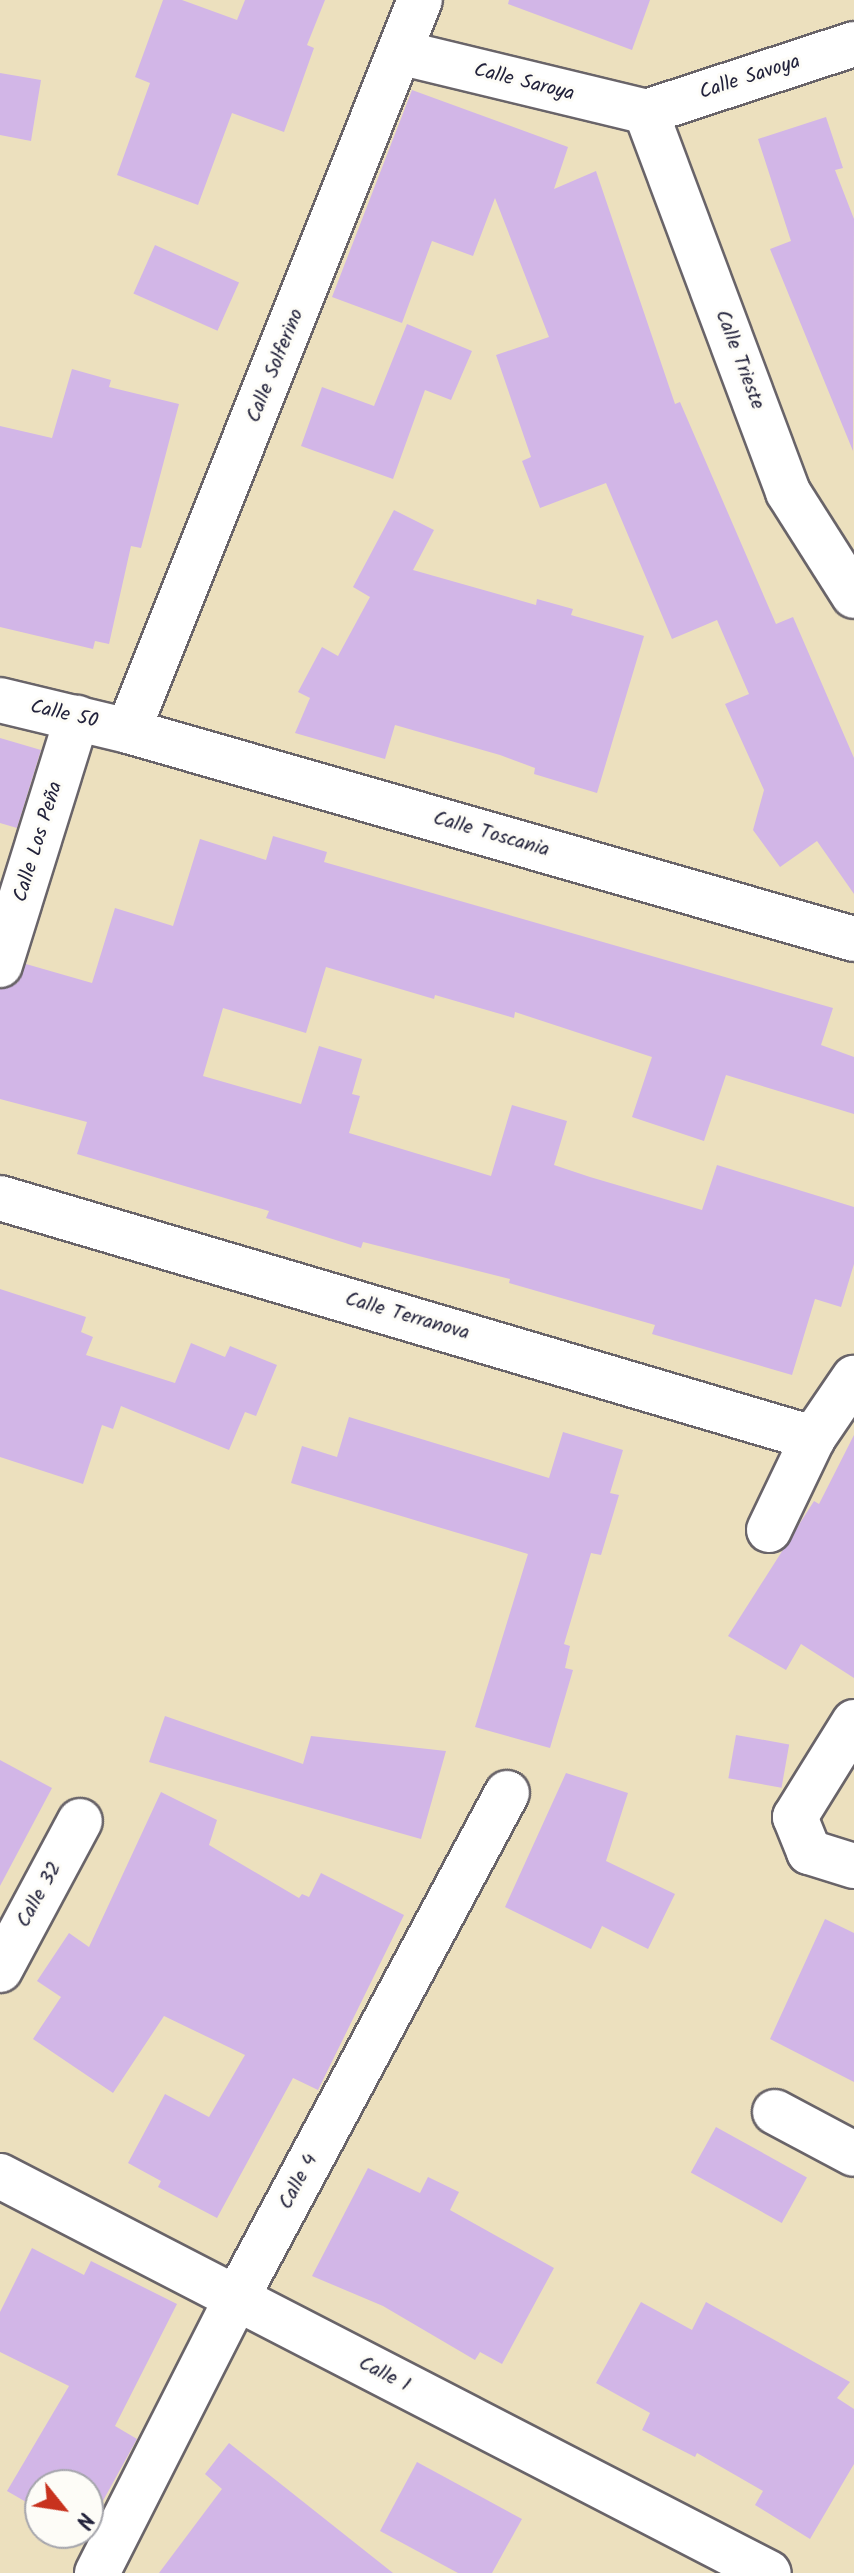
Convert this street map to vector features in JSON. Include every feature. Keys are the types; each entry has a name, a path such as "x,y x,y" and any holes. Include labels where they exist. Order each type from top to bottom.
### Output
{"street":[{"name":"Calle Solferino","path":"128,731 403,53 420,0"},
{"name":"Calle Savoya","path":"646,112 854,44"},
{"name":"Calle Saroya","path":"403,53 646,112"},
{"name":"Calle Trieste","path":"646,112 788,492 854,596"},
{"name":"Calle 50","path":"0,700 128,731"},
{"name":"Calle Los Peña","path":"0,965 77,718"},
{"name":"Calle Toscania","path":"128,731 854,939"},
{"name":"Calle Terranova","path":"0,1198 813,1438"},
{"path":"769,1530 813,1438 854,1378"},
{"path":"854,1722 795,1817 809,1852 854,1866"},
{"name":"Calle 4","path":"97,2573 236,2299 507,1793"},
{"name":"Calle 32","path":"0,1970 12,1919 80,1821"},
{"path":"775,2112 854,2154"},
{"name":"Calle 1","path":"0,2176 769,2573"}],"building":[{"path":"163,0 182,0 237,20 245,0 325,0 307,45 314,48 284,132 232,113 198,205 117,175 150,83 135,77"},
{"path":"509,0 650,0 632,50 508,4"},
{"path":"0,73 41,80 31,141 0,135"},
{"path":"412,90 568,147 554,189 596,171 675,404 680,402 776,624 793,617 854,758 854,894 817,841 780,867 753,830 764,790 725,704 749,694 717,620 672,639 606,483 540,508 522,461 531,457 496,355 549,337 495,198 473,256 432,241 402,323 332,297"},
{"path":"826,117 843,168 835,170 854,219 853,451 770,249 791,241 758,139"},
{"path":"155,245 239,282 217,331 133,293"},
{"path":"407,324 472,351 451,400 425,390 393,479 301,446 322,387 374,406"},
{"path":"72,369 111,380 109,387 179,404 141,548 131,546 109,644 95,641 93,649 0,627 0,426 52,438"},
{"path":"394,510 434,530 413,570 536,605 537,599 573,609 571,615 644,636 597,793 534,774 535,768 500,755 395,725 385,759 295,733 310,698 298,692 322,647 338,656 370,597 353,587"},
{"path":"0,738 41,750 17,828 0,823"},
{"path":"273,836 327,852 324,862 833,1008 821,1045 854,1057 854,1114 726,1075 704,1141 632,1117 652,1057 515,1012 514,1018 435,995 434,999 326,967 306,1033 223,1008 203,1076 301,1104 319,1046 362,1059 352,1094 360,1096 349,1133 491,1176 512,1105 567,1121 554,1165 590,1177 702,1210 717,1165 854,1207 854,1264 841,1307 815,1299 792,1375 652,1334 655,1325 509,1283 510,1279 363,1242 361,1248 266,1218 269,1211 77,1154 87,1122 0,1099 0,989 17,983 26,964 92,983 115,908 173,926 200,839 266,860"},
{"path":"0,1289 86,1317 81,1332 93,1337 86,1355 175,1383 191,1343 225,1357 230,1346 277,1365 256,1416 245,1412 229,1450 121,1406 113,1429 102,1425 83,1484 0,1457"},
{"path":"349,1417 549,1478 563,1432 623,1450 610,1493 619,1495 601,1555 591,1553 564,1644 570,1646 565,1668 573,1670 550,1748 475,1727 528,1554 291,1483 302,1446 337,1457"},
{"path":"854,1435 854,1678 801,1644 786,1670 728,1636 814,1501 819,1504"},
{"path":"165,1716 303,1764 311,1736 446,1751 421,1839 149,1762"},
{"path":"736,1735 789,1744 782,1788 728,1778"},
{"path":"0,1760 52,1788 0,1886"},
{"path":"566,1773 628,1793 606,1861 675,1894 648,1949 602,1926 591,1949 505,1907"},
{"path":"161,1792 217,1820 209,1845 299,1898 302,1894 309,1897 321,1873 404,1915 318,2090 293,2078 217,2218 158,2187 161,2181 128,2163 165,2094 209,2117 245,2055 164,2016 113,2093 33,2039 61,1997 37,1981 69,1933 89,1947"},
{"path":"825,1919 854,1933 854,2082 770,2039"},
{"path":"716,2127 807,2177 782,2223 691,2172"},
{"path":"368,2168 420,2193 428,2177 459,2192 450,2210 554,2268 502,2364 480,2352 475,2360 383,2306 312,2276"},
{"path":"32,2248 84,2275 91,2261 177,2304 115,2426 137,2439 104,2499 104,2469 24,2469 24,2501 7,2491 69,2386 0,2352 0,2312"},
{"path":"641,2302 692,2330 706,2302 850,2382 837,2398 854,2409 854,2464 810,2539 755,2505 763,2491 697,2453 695,2457 642,2430 650,2413 596,2383"},
{"path":"229,2443 393,2573 159,2573 222,2489 205,2474"},
{"path":"417,2462 522,2519 492,2573 458,2573 380,2531"}]}
